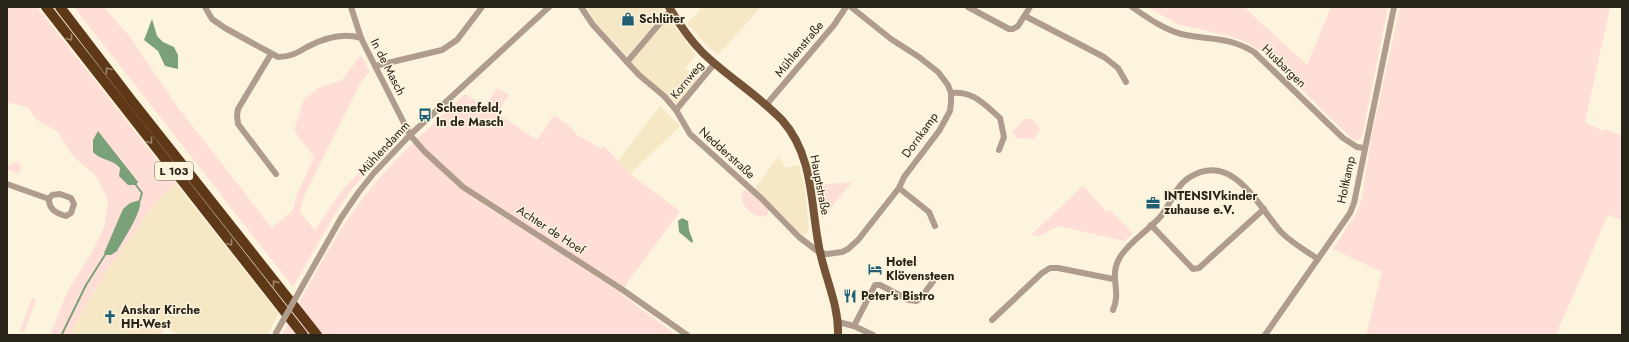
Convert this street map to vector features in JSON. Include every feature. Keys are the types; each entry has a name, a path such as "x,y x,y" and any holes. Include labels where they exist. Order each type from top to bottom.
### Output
{"highway":[{"name":"L 103","path":"46,7 303,335"},
{"name":"L 103","path":"60,7 132,101 317,335"}],"main road":[{"name":"Hauptstraße","path":"670,9 692,41 715,63 766,105 794,136 807,167 820,253 834,299 838,322 838,335"}],"street":[{"path":"205,7 212,19 225,28 278,57 287,57 325,39 340,35 351,35 361,38"},
{"name":"In de Masch","path":"351,7 361,38 410,135"},
{"path":"375,66 442,50 460,36 482,7"},
{"name":"Mühlendamm","path":"275,334 337,224 358,193 410,135 549,7"},
{"name":"Nedderstraße","path":"581,7 593,25 627,62 664,96 676,110 690,134 763,200 799,237 820,253"},
{"name":"Mühlenstraße","path":"766,105 834,25 846,7"},
{"path":"851,7 891,39 930,65 943,78 951,93 967,93 1000,118 1004,137 999,150"},
{"path":"968,7 1009,29 1014,29 1030,7"},
{"name":"Husbargen","path":"1132,7 1140,9 1173,32 1186,35 1220,38 1232,41 1254,52 1343,138 1357,148 1364,148"},
{"name":"Holtkamp","path":"1265,335 1350,213 1354,203 1394,7"},
{"path":"627,62 670,9"},
{"path":"1024,16 1104,57 1118,68 1126,82"},
{"path":"271,54 238,109 236,115 238,124 276,174"},
{"name":"Kornweg","path":"676,110 715,63"},
{"name":"Dornkamp","path":"820,253 835,254 848,249 858,240 899,188 904,177 946,120 950,111 951,93"},
{"name":"Achter de Hoef","path":"410,135 425,152 463,187 620,288 687,335"},
{"path":"1113,310 1117,302 1117,295 1113,279 1120,257 1161,216 1181,185 1189,178 1199,173 1220,171 1236,178 1247,188 1288,238 1318,259"},
{"path":"7,184 49,199"},
{"path":"899,188 929,212 935,226"},
{"path":"1152,225 1193,268 1199,268 1264,210"},
{"path":"992,320 1042,273 1050,268 1058,268 1113,279"},
{"path":"854,326 875,285 880,285 909,300 916,301 920,299 934,280"},
{"path":"838,322 854,326 873,335"}],"shaded area":[{"path":"7,7 37,7 176,184 158,199 104,275 69,335 50,335 68,290 93,251 105,224 108,200 96,176 74,157 57,131 37,120 28,108 7,102"},
{"path":"74,7 104,7 130,37 177,106 272,228 293,210 296,197 314,157 294,131 304,99 318,88 342,80 361,55 370,72 360,84 304,196 300,212 315,230 343,189 400,129 398,136 352,189 335,214 293,287"},
{"path":"587,7 662,7 665,12 627,56 596,24"},
{"path":"702,7 761,7 718,55 707,46 687,23"},
{"path":"1148,7 1244,7 1307,65 1331,7 1388,7 1362,137 1357,140 1351,138 1267,55 1250,44 1233,37 1177,24"},
{"path":"1400,7 1610,7 1585,122 1603,131 1605,129 1622,136 1622,220 1608,215 1556,335 1366,335 1382,272 1333,249 1357,212 1362,197 1371,139"},
{"path":"668,18 696,55 685,68 699,79 678,105 642,74 632,63 632,60"},
{"path":"152,19 157,36 163,42 174,47 178,55 178,69 165,66 158,51 144,40"},
{"path":"497,88 509,95 497,113 537,140 554,115 571,127 577,135 602,149 604,146 630,174 680,211 620,293 676,335 282,335 340,231 363,198 387,170 465,94 485,107"},
{"path":"660,106 680,126 630,174 618,161"},
{"path":"1024,119 1032,119 1040,129 1034,139 1016,138 1012,132"},
{"path":"98,131 138,182 136,185 128,185 119,176 120,168 117,165 93,152 93,140"},
{"path":"779,156 785,168 799,165 805,192 809,228 807,233 804,235 800,234 755,188"},
{"path":"18,161 21,168 19,174 7,169 8,166"},
{"path":"852,182 822,219 817,185"},
{"path":"176,184 279,314 267,335 177,335 166,326 160,335 69,335 104,275 158,199"},
{"path":"1083,186 1106,211 1111,211 1133,233 1124,241 1058,226 1040,236 1031,235"},
{"path":"745,190 768,209 767,216 762,217 751,213 743,205 742,195"},
{"path":"140,200 139,211 136,218 117,251 111,255 105,255 104,253 123,209 130,203"},
{"path":"682,218 688,221 689,230 693,241 692,243 679,232 678,221"},
{"path":"32,298 36,300 24,332 20,331"}],"waterway":[{"path":"136,185 142,193 140,200"},
{"path":"62,334 86,285 105,255"}],"place":[{"name":"Schlüter","path":"628,19"},
{"name":"Schenefeld, In de Masch","path":"425,115"},
{"name":"INTENSIVkinder zuhause e.V.","path":"1153,203"},
{"name":"Hotel Klövensteen","path":"875,269"},
{"name":"Peter's Bistro","path":"850,296"},
{"name":"Anskar Kirche HH-West","path":"110,317"}]}
